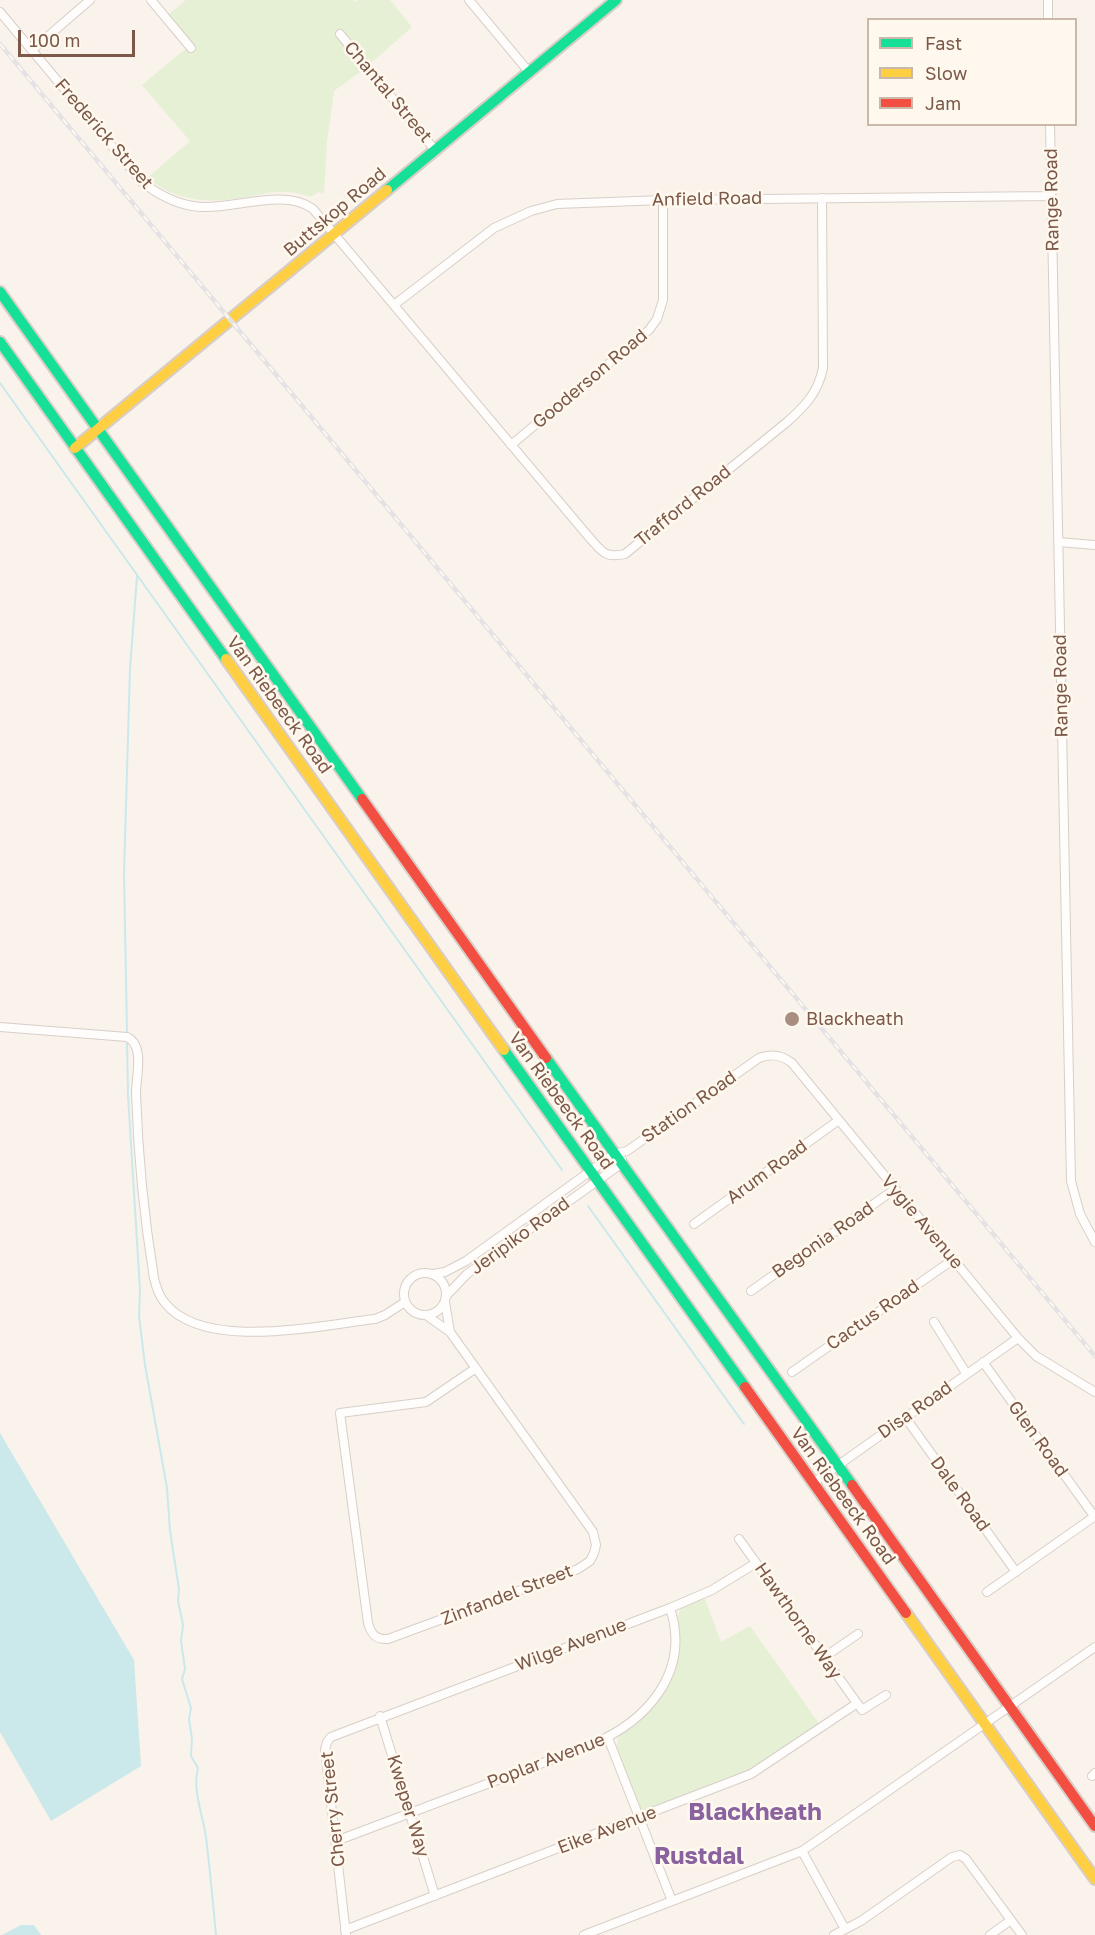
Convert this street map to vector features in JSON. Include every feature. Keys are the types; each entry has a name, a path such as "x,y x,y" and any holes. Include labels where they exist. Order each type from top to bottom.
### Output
{"main road":[{"name":"Buttskop Road","path":"75,448 616,0"},
{"name":"Van Riebeeck Road","path":"0,292 1095,1826"},
{"name":"Van Riebeeck Road","path":"0,342 1095,1879"}],"street":[{"path":"32,50 90,0"},
{"path":"151,0 191,48"},
{"path":"469,0 529,72"},
{"path":"1048,0 1048,18"},
{"name":"Frederick Street","path":"0,12 142,182 165,197 181,204 206,208 275,200 297,202 313,208"},
{"name":"Chantal Street","path":"340,34 435,150"},
{"name":"Range Road","path":"1050,126 1071,1181 1080,1214 1095,1242"},
{"name":"Anfield Road","path":"394,305 494,228 531,211 572,202 1051,196"},
{"name":"Trafford Road","path":"313,208 606,555 617,556 625,554 809,403 819,384 823,368 822,198"},
{"name":"Gooderson Road","path":"511,445 649,330 657,319 663,300 663,200"},
{"path":"1058,542 1095,545"},
{"path":"0,1027 126,1037 133,1042 137,1053 136,1091 140,1163 151,1260 158,1290 166,1304 179,1314 208,1328 247,1333 375,1319 405,1302"},
{"name":"Vygie Avenue","path":"755,1061 770,1055 789,1060 1018,1338 1036,1356 1095,1392"},
{"name":"Station Road","path":"619,1157 755,1061"},
{"name":"Arum Road","path":"694,1224 839,1120"},
{"name":"Jeripiko Road","path":"433,1274 445,1272 466,1261 591,1170 619,1157"},
{"name":"Jeripiko Road","path":"445,1299 467,1274 598,1180 619,1157"},
{"name":"Begonia Road","path":"751,1291 895,1189"},
{"name":"Cactus Road","path":"792,1372 954,1259"},
{"path":"420,1273 433,1274 443,1283 445,1299 437,1312 426,1315 413,1312 405,1302 404,1291 411,1278 420,1273"},
{"name":"Zinfandel Street","path":"445,1299 450,1332"},
{"name":"Zinfandel Street","path":"426,1315 450,1332 476,1368 593,1532 596,1545 590,1561 578,1569 388,1639 378,1638 371,1631 368,1623 339,1413 426,1402 476,1368"},
{"path":"933,1322 966,1373"},
{"name":"Disa Road","path":"813,1483 1018,1338"},
{"name":"Glen Road","path":"983,1362 1095,1516"},
{"name":"Dale Road","path":"905,1417 1016,1572"},
{"path":"987,1592 1095,1516"},
{"name":"Hawthorne Way","path":"740,1539 856,1704"},
{"name":"Wilge Avenue","path":"381,1716 670,1608 712,1590 756,1563"},
{"name":"Poplar Avenue","path":"336,1841 608,1738 641,1714 659,1695 666,1683 675,1650 676,1633 670,1608"},
{"path":"824,1658 858,1634"},
{"path":"585,1935 802,1851 1095,1647"},
{"path":"856,1704 862,1710 886,1695"},
{"name":"Eike Avenue","path":"346,1933 761,1769 856,1704"},
{"name":"Kweper Way","path":"381,1716 435,1896"},
{"name":"Cherry Street","path":"346,1933 325,1746 331,1737 381,1716"},
{"path":"608,1738 672,1901"},
{"path":"802,1851 845,1929"},
{"path":"834,1935 880,1908 952,1857 960,1855 966,1859 1022,1935"},
{"path":"990,1935 1011,1920"}],"green space":[{"path":"186,0 353,0 355,2 357,0 390,0 412,27 363,70 334,91 327,142 324,194 319,192 310,197 291,192 275,192 228,200 203,200 180,196 147,178 190,141 142,85 189,46 168,15"},
{"path":"704,1597 721,1642 750,1626 820,1725 753,1769 645,1811 641,1810 616,1748 619,1736 653,1708 669,1681 676,1660 679,1640 678,1616 681,1608"}],"water":[{"path":"0,1433 134,1660 141,1766 51,1821 0,1732"},
{"path":"21,1925 34,1925 41,1935 2,1935"}],"waterway":[{"path":"0,383 562,1170"},
{"path":"127,1034 124,873 130,669 137,576"},
{"path":"127,1041 128,1095 140,1290 139,1316 145,1365 167,1488 170,1531 179,1589 178,1601 183,1625 181,1641 185,1669 182,1679 191,1708 189,1719 192,1739 191,1756 198,1768 196,1785 206,1837 216,1935"},
{"path":"588,1206 744,1424"}],"railway":[{"path":"0,44 1095,1356"}],"traffic: fast":[{"path":"387,190 616,0"},
{"path":"0,292 362,799"},
{"path":"0,342 226,659"},
{"path":"504,1050 745,1387"},
{"path":"546,1058 852,1485"}],"traffic: slow":[{"path":"75,448 387,190"},
{"path":"226,659 504,1050"},
{"path":"906,1613 1095,1879"}],"traffic: jam":[{"path":"362,799 546,1058"},
{"path":"745,1387 906,1613"},
{"path":"852,1485 1095,1826"}],"place":[{"name":"Blackheath","path":"792,1019"}],"district":[{"name":"Blackheath","path":"755,1812"},
{"name":"Rustdal","path":"699,1856"}]}
